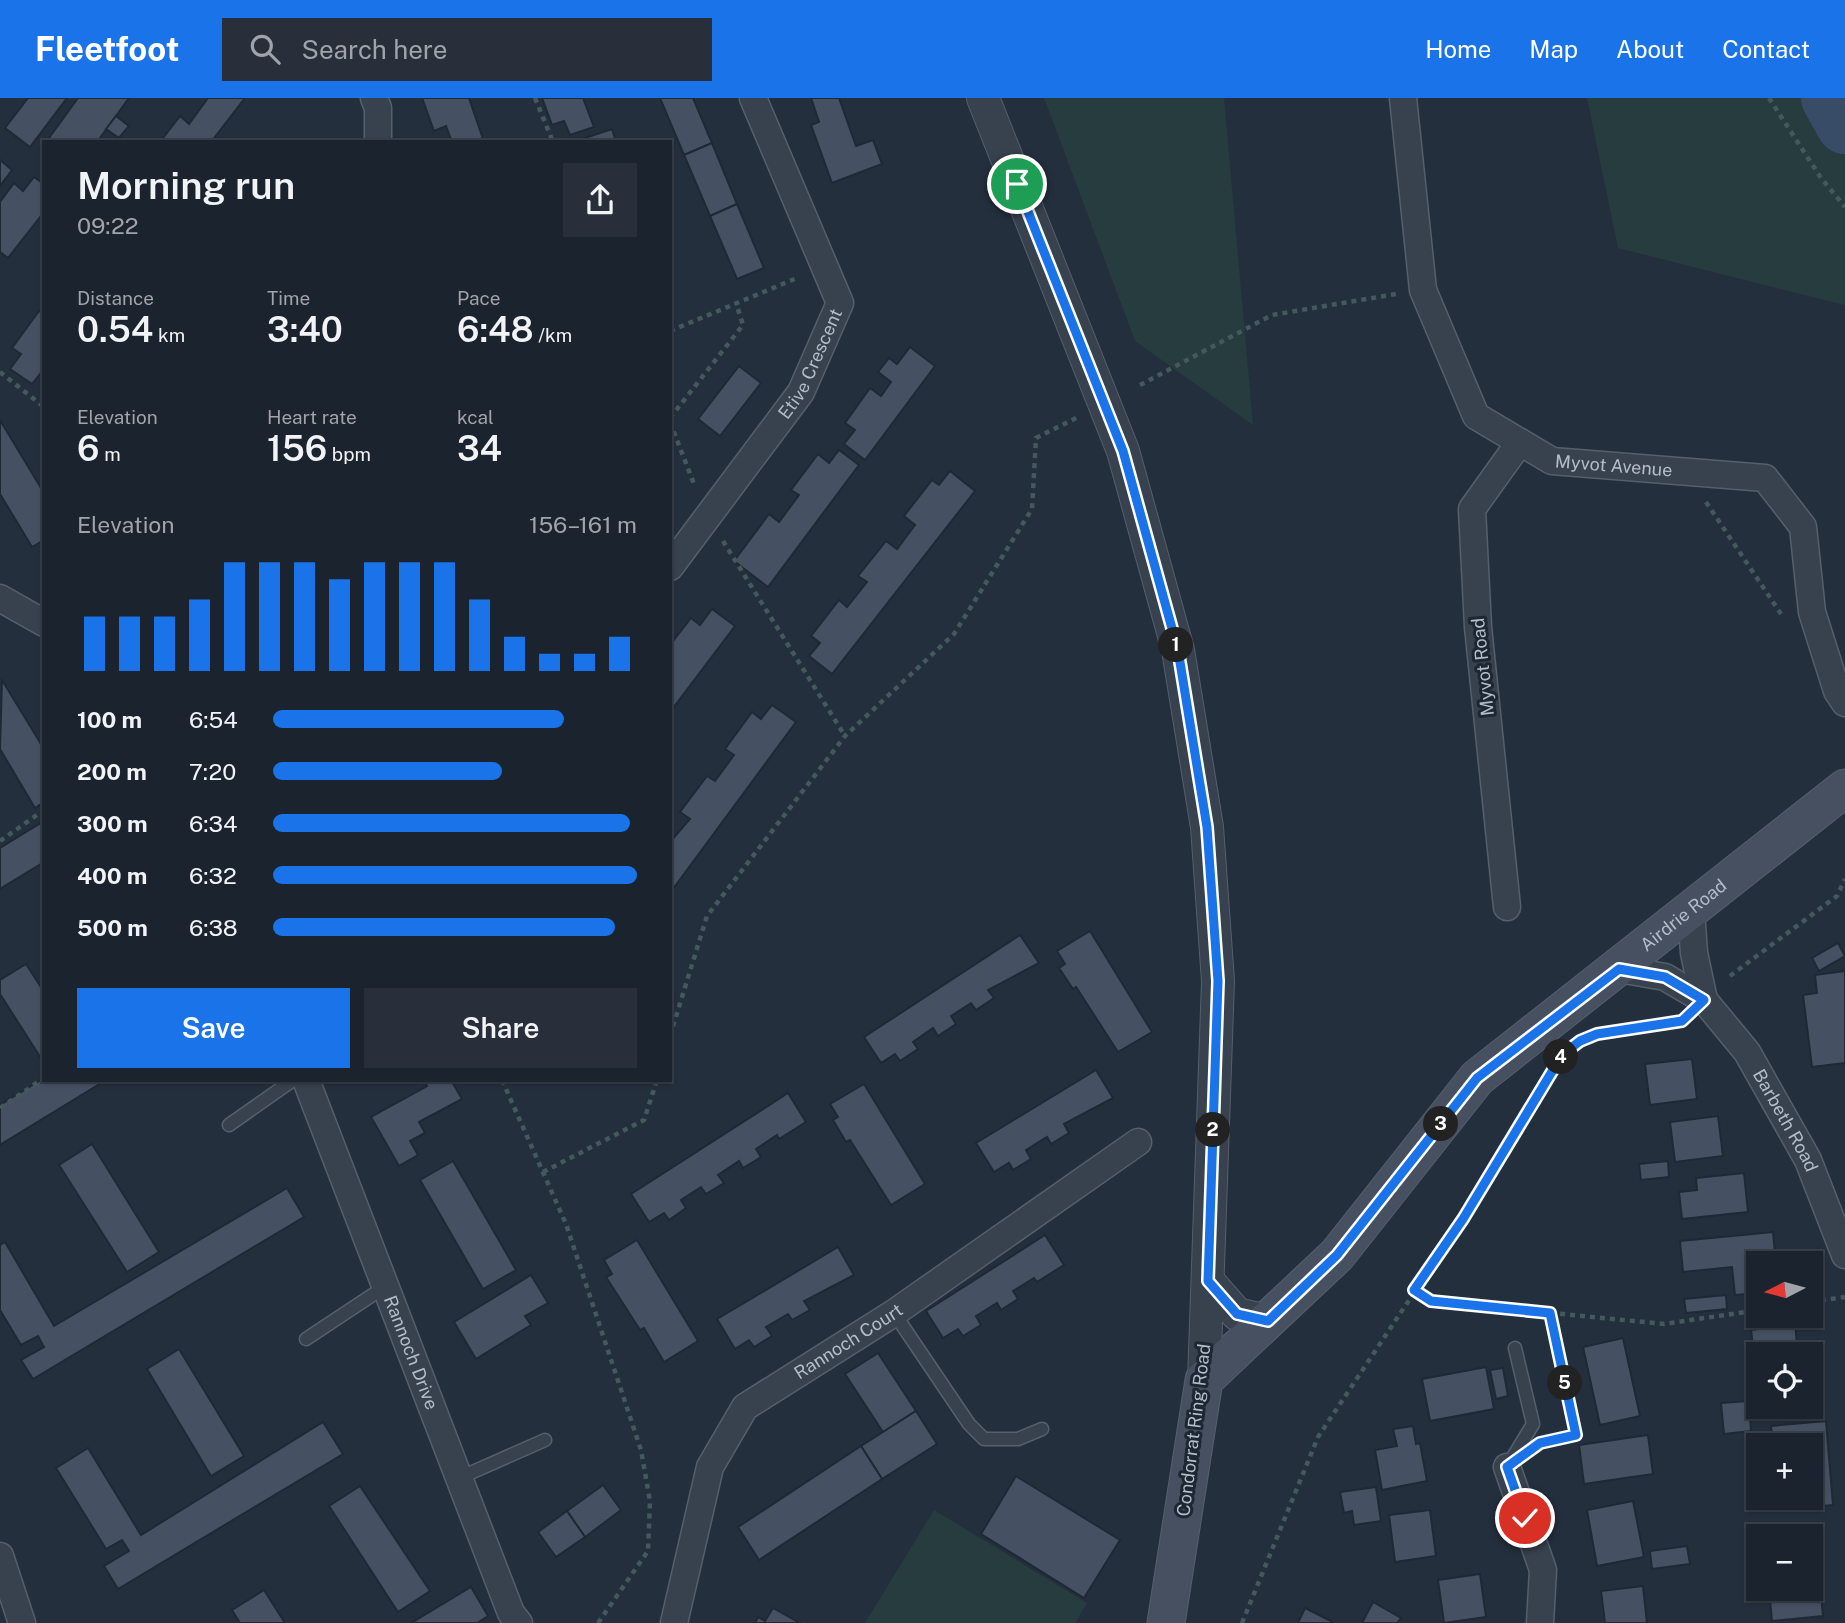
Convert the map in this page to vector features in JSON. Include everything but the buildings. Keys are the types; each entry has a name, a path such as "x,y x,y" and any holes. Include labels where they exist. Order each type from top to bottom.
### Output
{"main road":[{"name":"Airdrie Road","path":"1204,1380 1337,1255 1477,1078 1619,969 1845,788"},
{"name":"Condorrat Ring Road","path":"1166,1623 1204,1380"}],"street":[{"path":"374,98 378,108 378,140"},
{"name":"Etive Crescent","path":"672,564 801,392 840,303 753,98"},
{"name":"Condorrat Ring Road","path":"983,98 1123,451 1178,650 1207,827 1218,981 1204,1380"},
{"name":"Myvot Avenue","path":"1403,98 1423,290 1475,416 1552,461 1765,478 1803,527 1812,611 1838,691 1845,703"},
{"name":"Myvot Road","path":"1507,907 1478,627 1472,509 1520,442"},
{"path":"0,598 42,622"},
{"name":"Barbeth Road","path":"1691,911 1694,953 1704,1000"},
{"name":"Barbeth Road","path":"1619,969 1665,977 1704,1000 1747,1052 1808,1160 1845,1255"},
{"name":"Rannoch Drive","path":"307,1082 511,1613 519,1623"},
{"name":"Rannoch Court","path":"674,1623 710,1467 745,1407 894,1313 1138,1142"},
{"path":"1208,1281 1237,1314 1268,1321"},
{"path":"1507,1467 1543,1570 1540,1623"},
{"path":"0,1556 22,1623"}],"lane":[{"path":"229,1125 290,1082"},
{"path":"306,1339 386,1286"},
{"path":"894,1313 969,1424 984,1439 1018,1439 1042,1429"},
{"path":"1507,1467 1533,1424 1515,1348"},
{"path":"459,1478 545,1440"}],"path":[{"path":"535,98 552,140"},
{"path":"1769,98 1821,178 1845,207"},
{"path":"672,330 824,267"},
{"path":"1140,385 1272,315 1423,290"},
{"path":"672,417 743,325 736,303"},
{"path":"0,372 42,405"},
{"path":"672,1030 707,916 845,736 954,634 1032,509 1037,439 1079,416"},
{"path":"672,425 707,516 845,736"},
{"path":"1686,472 1787,622"},
{"path":"0,841 42,811"},
{"path":"1580,1041 1597,1034 1682,1021 1726,979 1836,896 1845,878"},
{"path":"1242,1623 1318,1437 1463,1219 1562,1055"},
{"path":"0,1108 42,1078"},
{"path":"503,1082 566,1224 641,1450 650,1501 648,1551 598,1623"},
{"path":"543,1172 644,1120 656,1082"},
{"path":"1414,1290 1431,1301 1664,1324 1746,1312"},
{"path":"1824,1300 1845,1297"},
{"path":"1507,1467 1540,1443 1576,1435 1550,1313"}],"green space":[{"path":"1044,98 1224,98 1253,425 1135,341"},
{"path":"1587,98 1845,98 1845,305 1618,248"},
{"path":"934,1510 1087,1603 1075,1623 865,1623"}],"waterway":[{"path":"1830,98 1845,125"}],"route":[{"path":"1017,184 1123,451 1178,650 1207,827 1218,981 1208,1281 1237,1314 1268,1321 1337,1255 1477,1078 1619,969 1665,977 1704,1000 1682,1021 1597,1034 1580,1041 1562,1055 1463,1219 1414,1290 1431,1301 1550,1313 1576,1435 1540,1443 1507,1467 1525,1518"}]}
